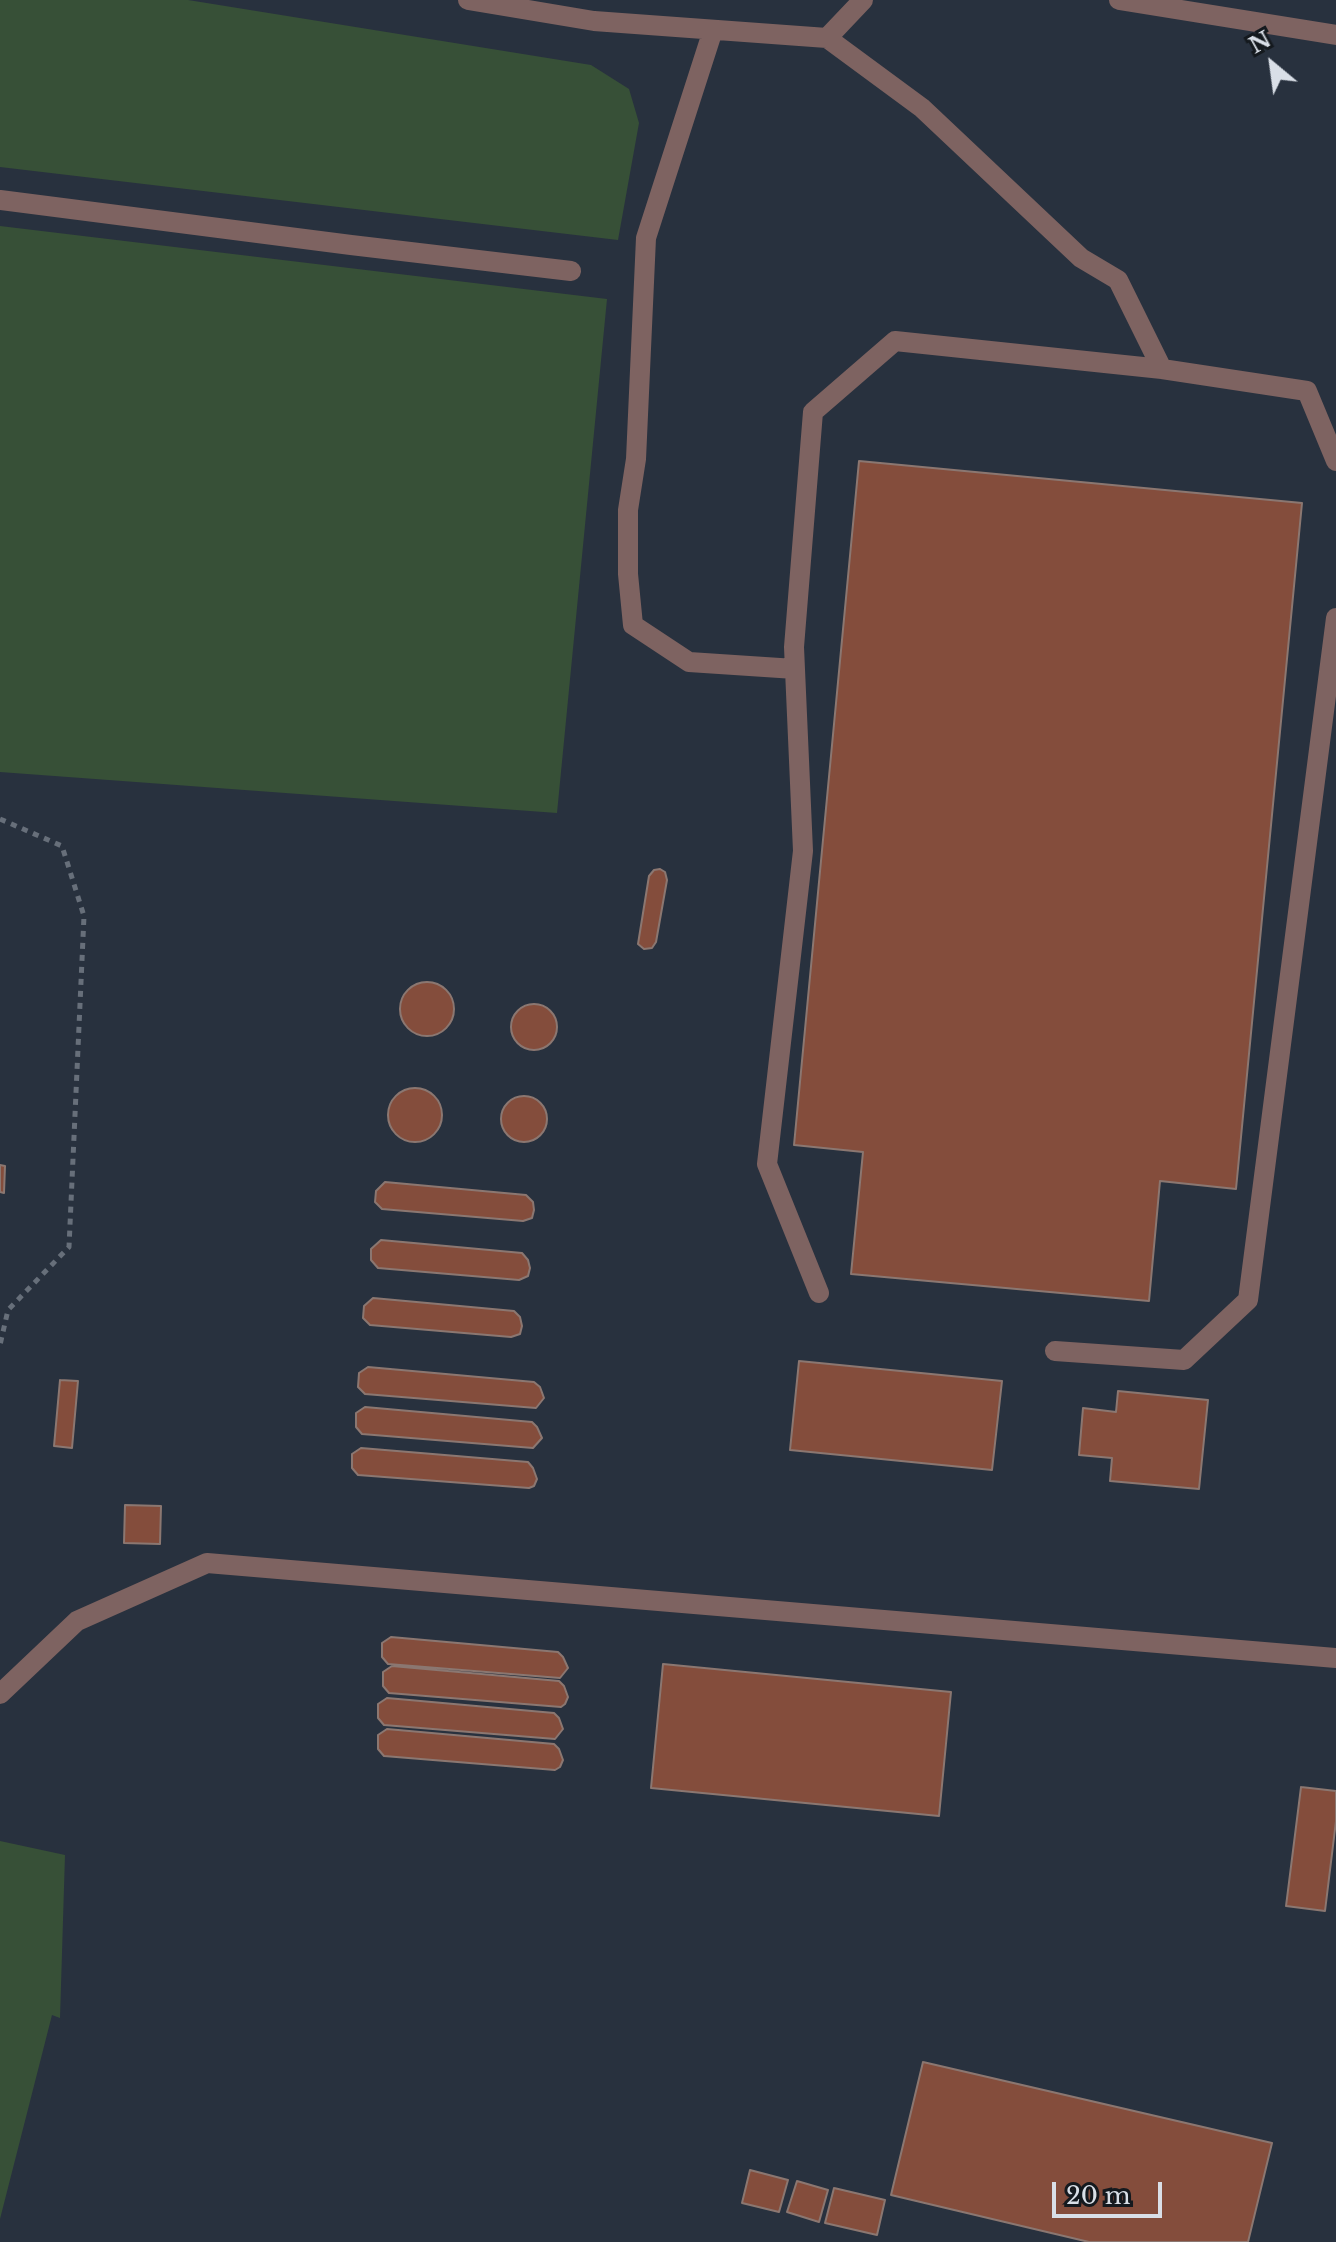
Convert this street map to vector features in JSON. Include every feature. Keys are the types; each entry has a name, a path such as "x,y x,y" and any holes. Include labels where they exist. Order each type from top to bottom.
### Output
{"lane":[{"path":"468,0 594,21 827,38 922,108 1081,258 1118,280 1162,369"},
{"path":"827,38 863,0"},
{"path":"1119,0 1336,35"},
{"path":"713,30 646,238 636,459 628,510 628,574 633,625 689,662 795,669"},
{"path":"0,200 571,271"},
{"path":"819,1293 767,1164 803,851 794,647 813,412 895,341 1162,369 1307,391 1336,461"},
{"path":"1055,1351 1184,1360 1248,1300 1336,618"},
{"path":"0,1694 77,1621 207,1563 1336,1658"}],"path":[{"path":"0,819 62,846 84,916 69,1247 8,1310 0,1345"}],"green space":[{"path":"0,0 188,0 591,65 629,89 639,123 618,240 0,167"},
{"path":"0,226 607,299 557,813 0,772"},
{"path":"0,1841 65,1855 60,2018 52,2015 0,2219"}],"building":[{"path":"859,461 1302,503 1236,1189 1160,1181 1149,1301 851,1274 863,1152 794,1145"},
{"path":"660,869 665,872 667,880 656,942 652,948 644,949 638,944 649,876"},
{"path":"427,982 446,990 454,1009 446,1028 427,1036 408,1028 400,1009 408,990"},
{"path":"534,1004 550,1011 557,1027 550,1043 534,1050 518,1043 511,1027 518,1011"},
{"path":"415,1088 434,1096 442,1115 434,1134 415,1142 396,1134 388,1115 396,1096"},
{"path":"524,1096 540,1103 547,1119 540,1135 524,1142 508,1135 501,1119 508,1103"},
{"path":"0,1165 5,1166 4,1193 0,1192"},
{"path":"385,1182 526,1195 533,1202 534,1210 532,1218 523,1221 382,1209 375,1202 376,1191"},
{"path":"381,1240 522,1253 530,1268 528,1276 519,1280 378,1268 371,1260 371,1249"},
{"path":"373,1298 514,1311 520,1317 522,1326 520,1334 511,1337 370,1325 363,1318 364,1306"},
{"path":"799,1361 1002,1381 992,1470 790,1450"},
{"path":"368,1367 534,1382 540,1387 544,1398 536,1408 365,1394 358,1387 359,1373"},
{"path":"60,1380 78,1381 72,1448 54,1446"},
{"path":"1118,1391 1208,1400 1199,1489 1110,1481 1112,1458 1079,1455 1083,1408 1116,1412"},
{"path":"365,1407 532,1422 542,1438 533,1448 362,1434 356,1427 356,1413"},
{"path":"361,1448 528,1462 537,1479 534,1486 529,1488 358,1475 352,1468 352,1454"},
{"path":"125,1505 161,1506 160,1544 124,1543"},
{"path":"391,1637 558,1652 568,1668 560,1678 388,1664 382,1657 382,1643"},
{"path":"663,1664 951,1692 939,1816 651,1788"},
{"path":"392,1666 559,1681 568,1697 561,1707 389,1693 383,1686 383,1672"},
{"path":"387,1698 554,1713 563,1729 555,1739 384,1725 378,1718 378,1704"},
{"path":"387,1729 554,1744 563,1760 555,1770 384,1756 378,1749 378,1735"},
{"path":"1301,1787 1336,1791 1336,1821 1325,1911 1286,1906"},
{"path":"923,2062 1272,2143 1248,2242 1089,2242 891,2195"},
{"path":"750,2170 788,2180 779,2212 742,2203"},
{"path":"797,2181 828,2190 819,2222 787,2212"},
{"path":"834,2188 885,2200 877,2235 825,2223"}]}
